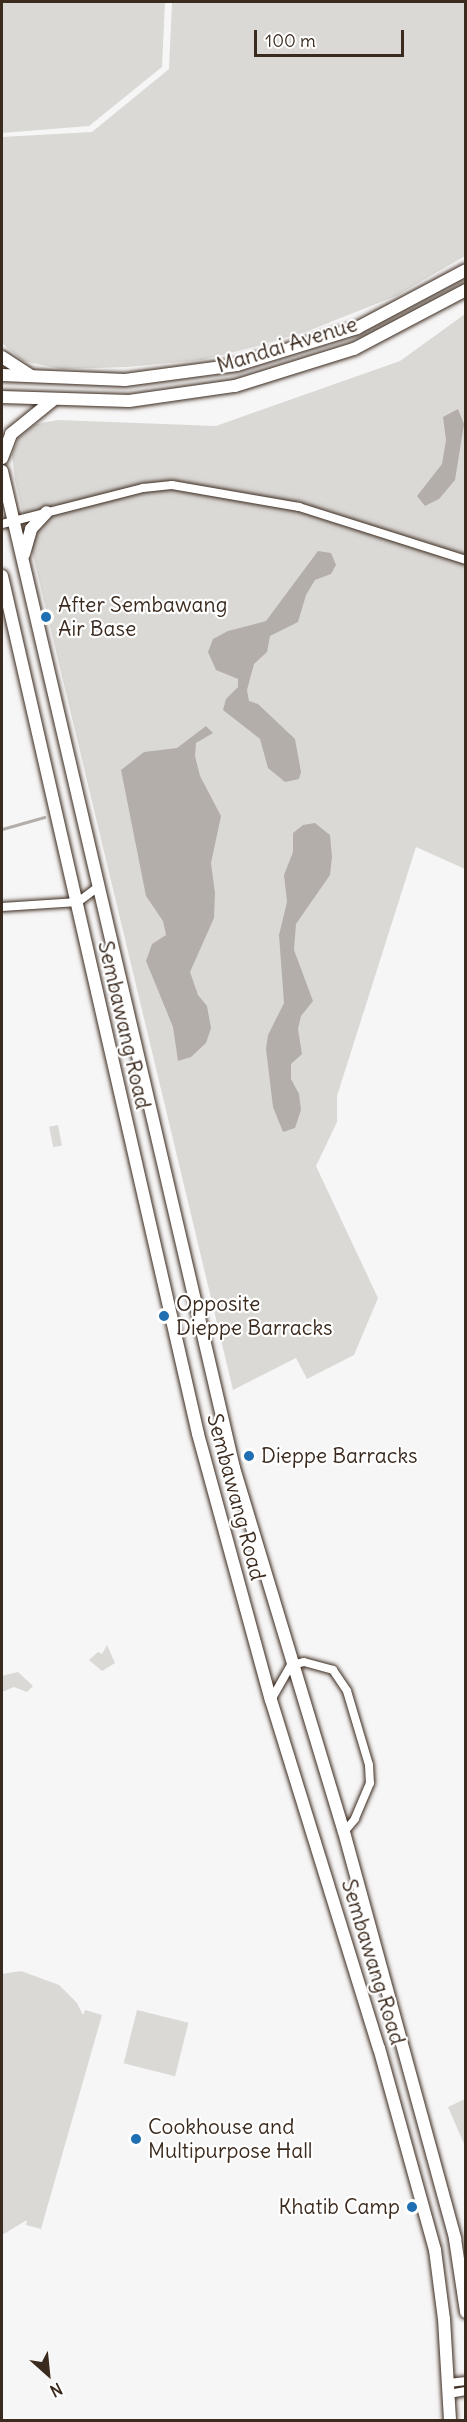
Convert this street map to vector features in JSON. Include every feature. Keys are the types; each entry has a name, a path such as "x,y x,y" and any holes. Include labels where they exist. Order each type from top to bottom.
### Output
{"main road":[{"name":"Mandai Avenue","path":"2,375 126,380 237,365 357,328 465,270"},
{"name":"Mandai Avenue","path":"2,397 129,401 235,386 354,348 465,290"},
{"path":"2,357 32,377"},
{"path":"2,458 11,434 53,400"},
{"name":"Sembawang Road","path":"2,471 8,522 23,560 234,1468 291,1665 344,1832 455,2239 465,2312"},
{"path":"23,560 31,529 47,512"},
{"name":"Sembawang Road","path":"2,576 198,1434 271,1700 435,2250 449,2388 450,2421"}],"street":[{"path":"8,522 143,488 198,488 299,507 465,560"},
{"path":"2,908 78,902 98,887"},
{"path":"271,1700 291,1665 304,1662 333,1670 347,1692 369,1765 369,1788 344,1832"},
{"path":"449,2388 465,2381"},
{"path":"449,2388 465,2391"}],"shaded area":[{"path":"2,2 165,2 162,67 89,126 2,133"},
{"path":"172,2 465,2 465,256 396,296 308,331 202,360 127,367 61,369 23,361 2,343 2,137 92,132 169,69"},
{"path":"465,314 465,869 416,847 337,1096 337,1122 316,1166 378,1298 354,1355 307,1379 296,1358 233,1390 15,480 12,455 19,437 36,424 58,420 216,426 400,361"},
{"path":"458,409 464,424 455,480 439,499 425,506 417,496 442,464 446,440 443,417"},
{"path":"318,551 331,553 336,565 331,574 315,580 306,595 298,622 270,636 267,652 254,664 247,690 249,701 258,704 295,739 301,772 299,779 285,782 268,768 260,739 223,710 226,699 238,687 238,679 216,670 208,652 213,639 228,631 266,621"},
{"path":"206,726 213,733 196,743 195,756 200,776 221,816 211,863 215,893 214,918 190,972 198,995 207,1006 211,1028 206,1043 191,1057 178,1061 173,1027 146,961 152,944 166,935 163,921 146,896 121,770 144,752 177,748"},
{"path":"315,823 330,835 332,857 330,875 296,924 294,950 313,1001 301,1016 298,1029 302,1054 291,1064 291,1079 299,1094 301,1110 295,1128 283,1132 273,1107 266,1049 268,1035 284,1003 279,935 287,902 284,875 293,852 293,833 303,825"},
{"path":"58,1125 62,1146 53,1147 49,1127"},
{"path":"107,1645 115,1663 102,1671 89,1660 98,1652 102,1654"},
{"path":"18,1672 33,1686 27,1692 14,1687 2,1692 2,1676"},
{"path":"21,1971 59,1985 77,2003 83,2015 85,2010 102,2015 41,2229 26,2225 27,2220 2,2235 2,1974"},
{"path":"137,2010 188,2023 175,2076 124,2063"},
{"path":"465,2099 465,2146 448,2107"}],"waterway":[{"path":"2,829 44,817"}],"place":[{"name":"After Sembawang Air Base","path":"46,617"},
{"name":"Opposite Dieppe Barracks","path":"164,1316"},
{"name":"Dieppe Barracks","path":"249,1456"},
{"name":"Cookhouse and Multipurpose Hall","path":"136,2139"},
{"name":"Khatib Camp","path":"412,2207"}]}
